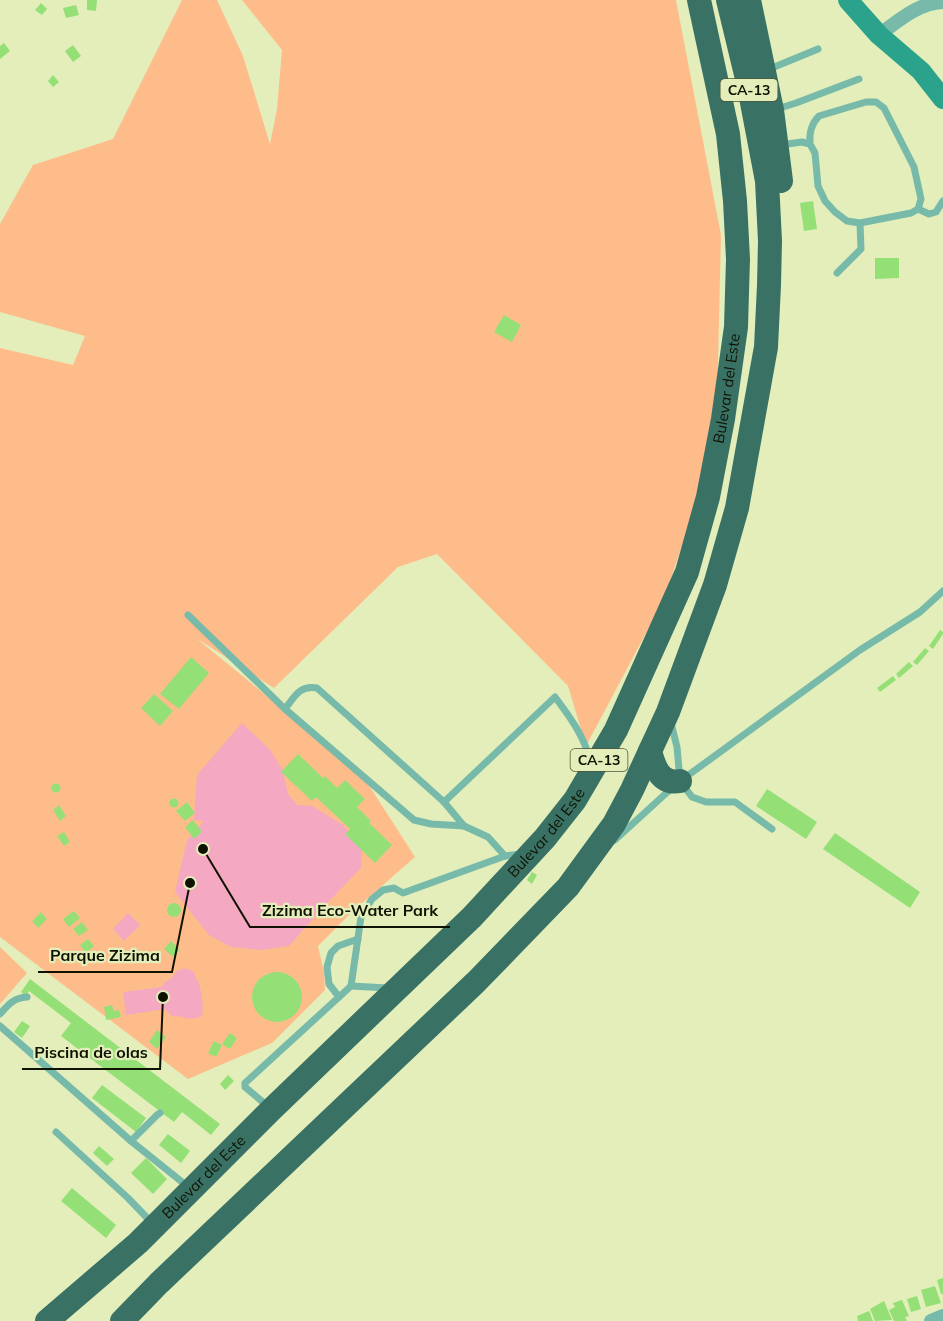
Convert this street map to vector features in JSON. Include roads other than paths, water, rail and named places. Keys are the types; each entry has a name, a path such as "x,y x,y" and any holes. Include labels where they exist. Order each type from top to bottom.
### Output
{"highway":[{"name":"Bulevar del Este","path":"122,1321 159,1282 476,982 568,887 614,824 668,712 715,585 737,508 766,347 770,241 767,181 749,87 715,2"},
{"name":"Bulevar del Este","path":"51,1320 146,1234 472,917 532,853 575,800 616,730 687,572 708,497 723,419 736,327 738,259 735,201 715,2"},
{"path":"750,5 772,110 782,185 780,261 766,347"},
{"path":"650,751 657,772 668,781 680,781"},
{"path":"142,1321 404,1068 476,982"}],"street":[{"path":"848,0 879,35 921,71 943,99"},
{"path":"879,35 911,12 934,2 943,2"}],"lane":[{"path":"765,71 818,49"},
{"path":"772,110 859,79"},
{"path":"866,102 876,102 884,108 914,167 921,199 918,209 911,213 860,223 847,221 835,212 825,201 818,186 815,153 810,144 809,134 813,122 819,116 866,102"},
{"path":"777,146 802,142 810,144"},
{"path":"918,209 929,214 936,212 943,201"},
{"path":"837,273 861,249 860,223"},
{"path":"597,848 616,839 680,781 860,650 920,612 943,591"},
{"path":"188,615 285,709 414,820 431,824 464,826 488,837 505,856"},
{"path":"285,709 299,690 317,688 444,802 464,826"},
{"path":"444,802 555,697 582,736 593,770"},
{"path":"668,712 677,747 680,781 692,797 706,802 735,802 772,829"},
{"path":"272,1109 245,1087 245,1083 351,986 361,916 372,899 383,891 394,888 404,893 505,856 532,853"},
{"path":"339,997 329,984 327,967 331,953 338,946 358,939"},
{"path":"351,986 397,988"},
{"path":"0,1014 12,1000 27,996"},
{"path":"0,1026 131,1141 191,1189"},
{"path":"131,1141 160,1113"},
{"path":"56,1132 128,1198 146,1234"}],"place":[{"name":"Zizima Eco-Water Park","path":"203,849"},
{"name":"Parque Zizima","path":"190,883"},
{"name":"Piscina de olas","path":"163,997"}]}
